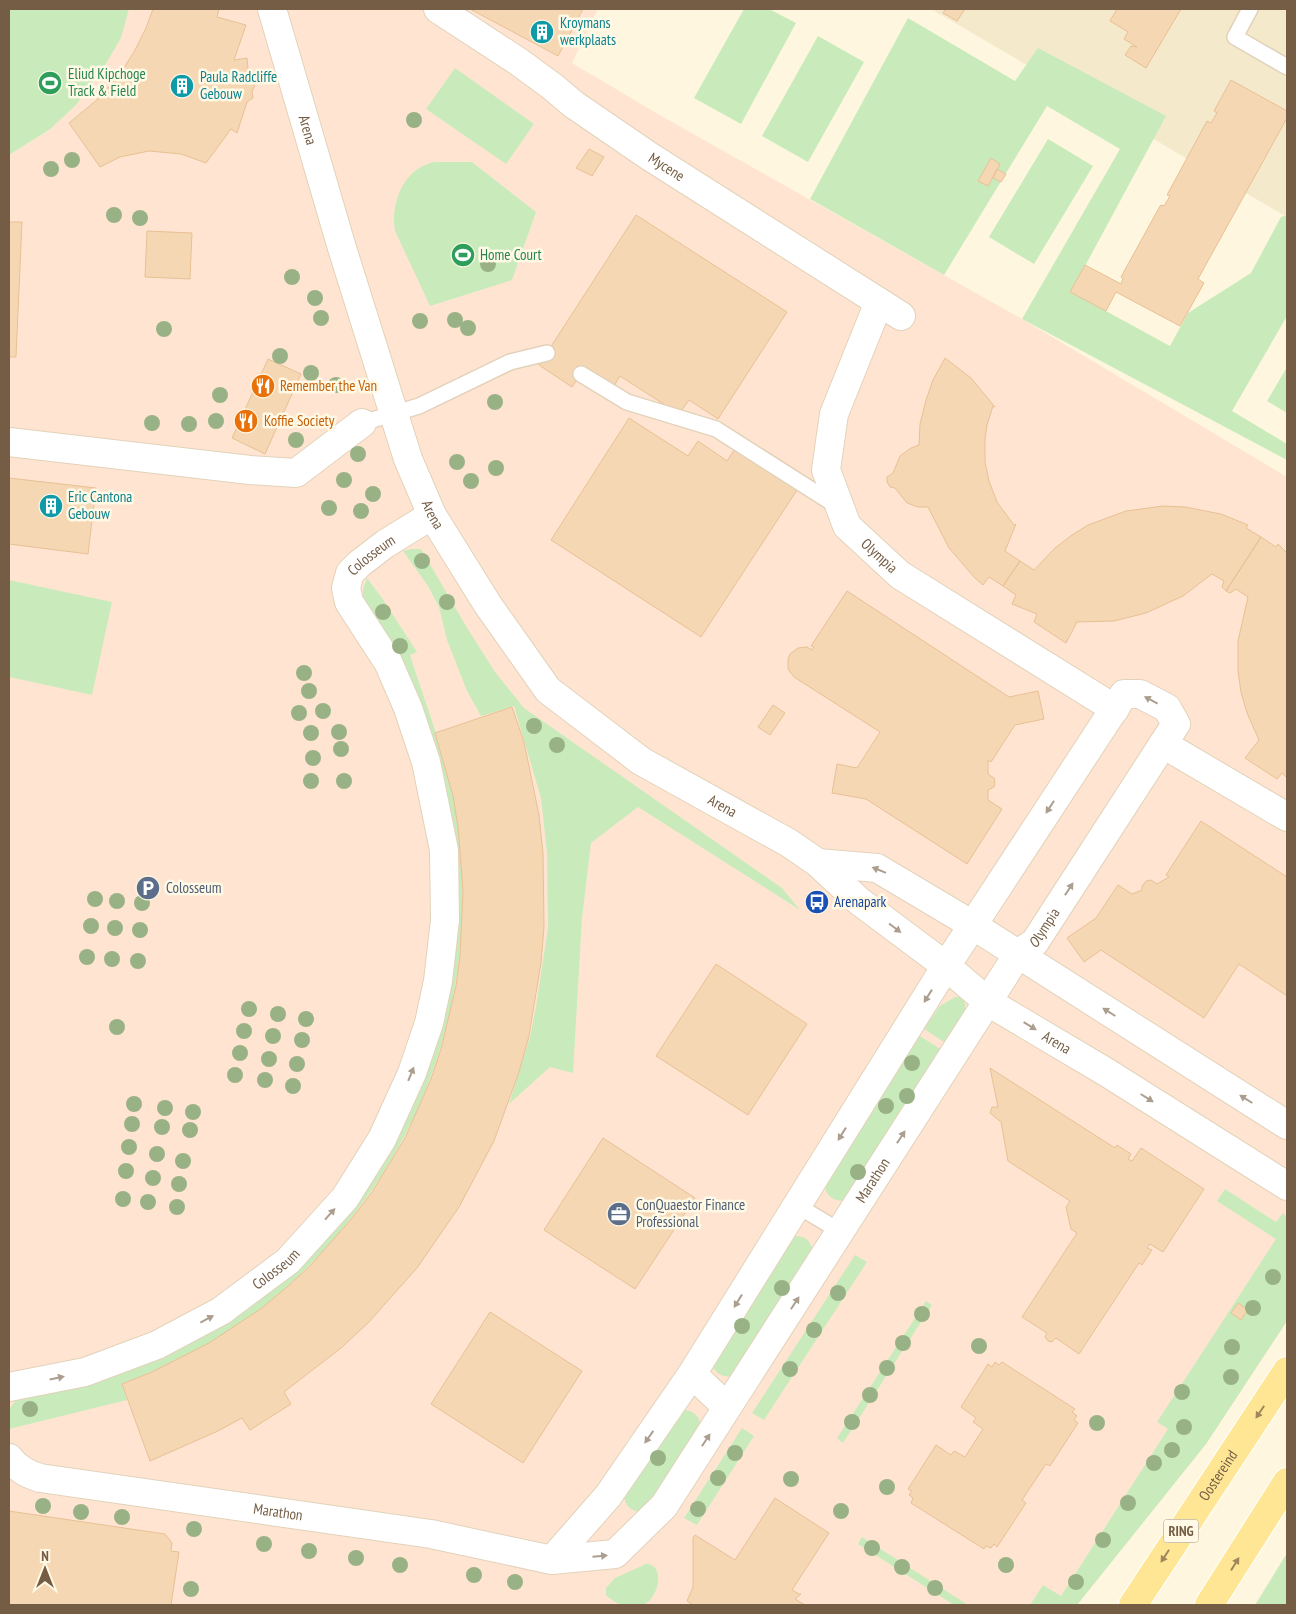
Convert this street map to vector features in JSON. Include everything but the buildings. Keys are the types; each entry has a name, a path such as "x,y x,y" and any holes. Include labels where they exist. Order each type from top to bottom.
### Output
{"main road":[{"name":"Oostereind","path":"1132,1605 1287,1371"},
{"path":"1209,1605 1287,1482"}],"street":[{"name":"Arena","path":"272,9 342,248 408,458 432,515 488,605 548,690 641,761 789,843 818,863 859,901 946,966 988,1002 1106,1072 1287,1186"},
{"name":"Mycene","path":"438,9 526,67 573,104 649,156 890,309"},
{"name":"Olympia","path":"890,309 834,414 826,470 847,526 900,575 1114,709"},
{"path":"9,442 241,469 296,473 362,424"},
{"name":"Colosseum","path":"9,1388 85,1372 157,1345 221,1311 288,1261 345,1198 382,1139 412,1073 430,1023 438,981 445,920 444,850 426,762 408,708 388,662 349,602 346,588 350,573 385,544 432,515"},
{"name":"Olympia","path":"973,925 1124,694 1140,694 1167,708 1176,724 1035,942 1018,954"},
{"path":"1163,744 1287,817"},
{"name":"Arena","path":"818,863 877,868 973,925 1287,1125"},
{"path":"552,1560 608,1496 692,1374 973,925"},
{"name":"Marathon","path":"9,1458 16,1466 28,1474 40,1478 431,1534 552,1560 615,1554 664,1506 1018,954"},
{"path":"692,1374 727,1407"}],"lane":[{"path":"1250,9 1235,37 1287,67"},
{"path":"362,424 418,406 510,362 547,353"},
{"path":"581,374 627,402 716,429 840,508"},
{"path":"798,1206 841,1232"}],"shaded area":[{"name":"Arenapark","path":"128,9 598,9 572,63 663,117 1022,319 1287,477 1287,1321 1206,1444 1077,1605 9,1605 9,155 49,130 107,60 121,38"},
{"path":"931,9 1287,9 1287,217"}],"green space":[{"name":"Eliud Kipchoge Track & Field","path":"9,9 129,9 121,38 107,62 76,105 49,130 9,155"},
{"path":"744,9 769,9 796,23 741,124 694,98"},
{"path":"908,18 1015,81 1038,48 1166,116 1071,292 1170,346 1188,313 1251,273 1281,217 1287,215 1287,316 1232,411 1287,444 1287,460 1022,319 1120,149 1047,106 944,275 810,199"},
{"path":"818,36 864,62 808,162 762,136"},
{"path":"455,68 534,124 506,164 426,109"},
{"path":"1048,139 1093,166 1034,264 989,237"},
{"name":"Home Court","path":"435,162 472,162 536,212 512,280 430,306 395,231 394,220 397,198 407,179 424,165"},
{"path":"1287,367 1287,413 1267,401"},
{"path":"421,549 495,672 524,708 782,888 800,910 638,807 591,843 582,918 573,1073 550,1067 509,1104 530,1037 548,927 547,853 541,798 514,706 481,716 467,691 447,640 439,607 428,586 403,551"},
{"path":"367,578 417,652 410,655 445,763 456,808 459,830 463,887 461,942 453,996 440,1049 421,1100 397,1149 367,1196 319,1256 260,1309 199,1349 122,1384 127,1400 9,1429 9,1409 18,1398 117,1373 357,1199 456,908 363,601 363,589"},
{"path":"9,580 112,602 92,695 9,677"},
{"path":"955,997 960,997 964,1000 966,1010 950,1046 924,1029 940,1006"},
{"path":"920,1036 945,1052 845,1201 839,1201 831,1197 828,1195 825,1187 828,1177"},
{"path":"1225,1189 1276,1222 1283,1213 1287,1217 1287,1321 1206,1444 1077,1605 1030,1605 1043,1585 1061,1596 1168,1429 1157,1422 1276,1239 1217,1201"},
{"path":"796,1236 807,1240 813,1251 733,1376 719,1374 712,1363 791,1238"},
{"path":"855,1255 867,1262 764,1420 752,1413"},
{"path":"926,1301 932,1305 843,1443 837,1438"},
{"path":"683,1410 695,1414 701,1425 652,1506 641,1512 628,1507 624,1494"},
{"path":"742,1428 754,1436 697,1525 684,1518"},
{"path":"862,1537 968,1605 954,1605 858,1544"},
{"path":"1287,1553 1287,1605 1255,1605"},
{"path":"646,1564 653,1566 658,1576 656,1590 648,1602 642,1605 623,1604 614,1601 606,1595 606,1588 615,1578"}],"place":[{"name":"Kroymans werkplaats","path":"542,32"},
{"name":"Eliud Kipchoge Track & Field","path":"50,83"},
{"name":"Paula Radcliffe Gebouw","path":"182,86"},
{"name":"Home Court","path":"463,255"},
{"name":"Remember the Van","path":"263,386"},
{"name":"Koffie Society","path":"246,421"},
{"name":"Eric Cantona Gebouw","path":"51,506"},
{"name":"Colosseum","path":"148,888"},
{"name":"Arenapark","path":"817,902"},
{"name":"ConQuaestor Finance Professional","path":"619,1214"}]}
